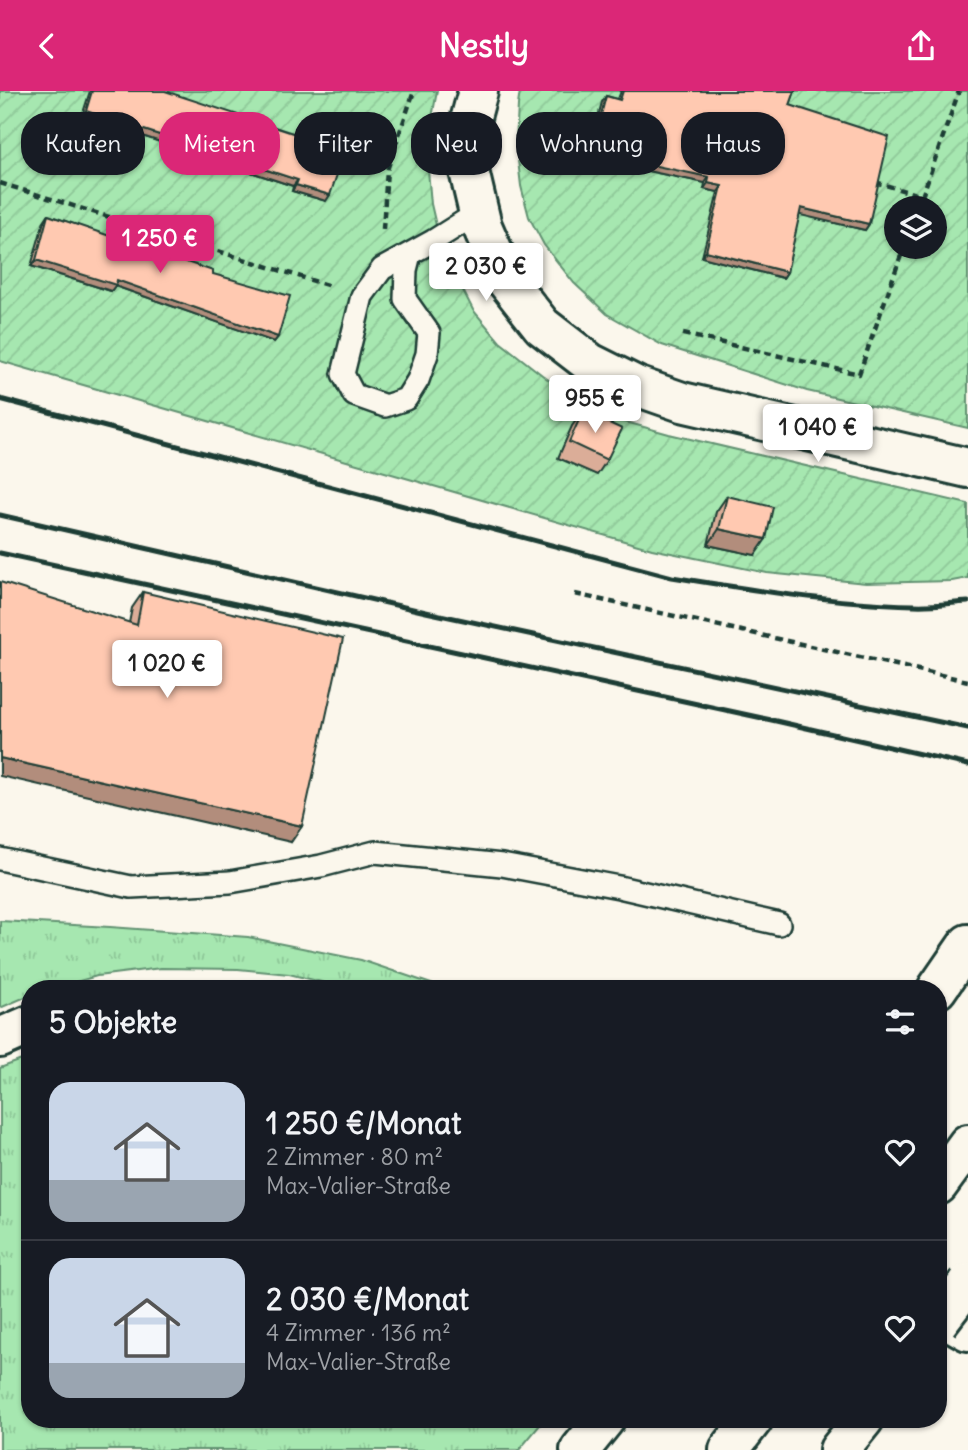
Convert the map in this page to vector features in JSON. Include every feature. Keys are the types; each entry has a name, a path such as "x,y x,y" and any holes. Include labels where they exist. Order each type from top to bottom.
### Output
{"main road":[{"path":"478,91 471,117 469,171 482,226 505,279 542,326 590,363 636,386 682,402 968,468"},
{"path":"943,980 968,944"},
{"path":"0,1038 21,1029"},
{"path":"947,1173 968,1144"},
{"path":"947,1310 968,1283"},
{"path":"947,1319 968,1331"},
{"path":"580,1450 598,1428"},
{"path":"729,1450 746,1428"},
{"path":"839,1450 856,1428"}],"lane":[{"path":"410,254 406,270 405,299 429,333 427,354 418,380 406,399 385,406 354,395 343,374 362,296 382,269 479,212"},
{"path":"0,859 131,887 230,882 321,866 375,852 502,865 619,887 779,924"}],"path":[{"path":"382,269 387,170 414,91"},
{"path":"869,181 922,196 959,91"},
{"path":"0,183 362,296"},
{"path":"683,334 859,374 900,259"},
{"path":"575,594 968,681"}],"green space":[{"path":"0,91 437,91 433,112 411,112 411,175 428,175 431,204 441,247 473,310 500,342 577,399 615,419 968,504 968,578 952,581 866,583 767,573 652,549 0,361"},
{"path":"520,91 968,91 968,428 807,391 662,345 607,314 574,283 544,245 529,217 520,175 667,175 667,112 518,112"},
{"path":"0,921 248,937 361,960 420,980 313,980 289,974 238,969 161,968 83,980 21,980 21,999 0,1008"},
{"path":"21,1060 21,1428 537,1428 519,1450 0,1450 0,1068"}],"building":[{"path":"92,91 165,91 229,112 159,112 159,135 145,130 145,112 86,111"},
{"path":"623,91 795,91 790,105 889,137 869,224 801,208 787,272 706,251 722,186 708,183 709,177 699,175 785,175 785,112 681,112 681,171 667,168 667,112 602,112 606,96 620,100"},
{"path":"280,129 294,133 294,175 337,175 330,195 296,185 298,180 280,174"},
{"path":"48,215 213,271 213,274 290,296 278,337 117,280 116,285 36,260"},
{"path":"583,411 622,429 607,460 569,442"},
{"path":"727,496 773,507 766,539 719,529"},
{"path":"0,582 137,625 143,592 343,639 302,826 0,758"}],"railway":[{"path":"0,399 672,577 853,602 921,605 968,602"},
{"path":"0,515 426,612 968,728"},
{"path":"0,553 968,765"}]}
